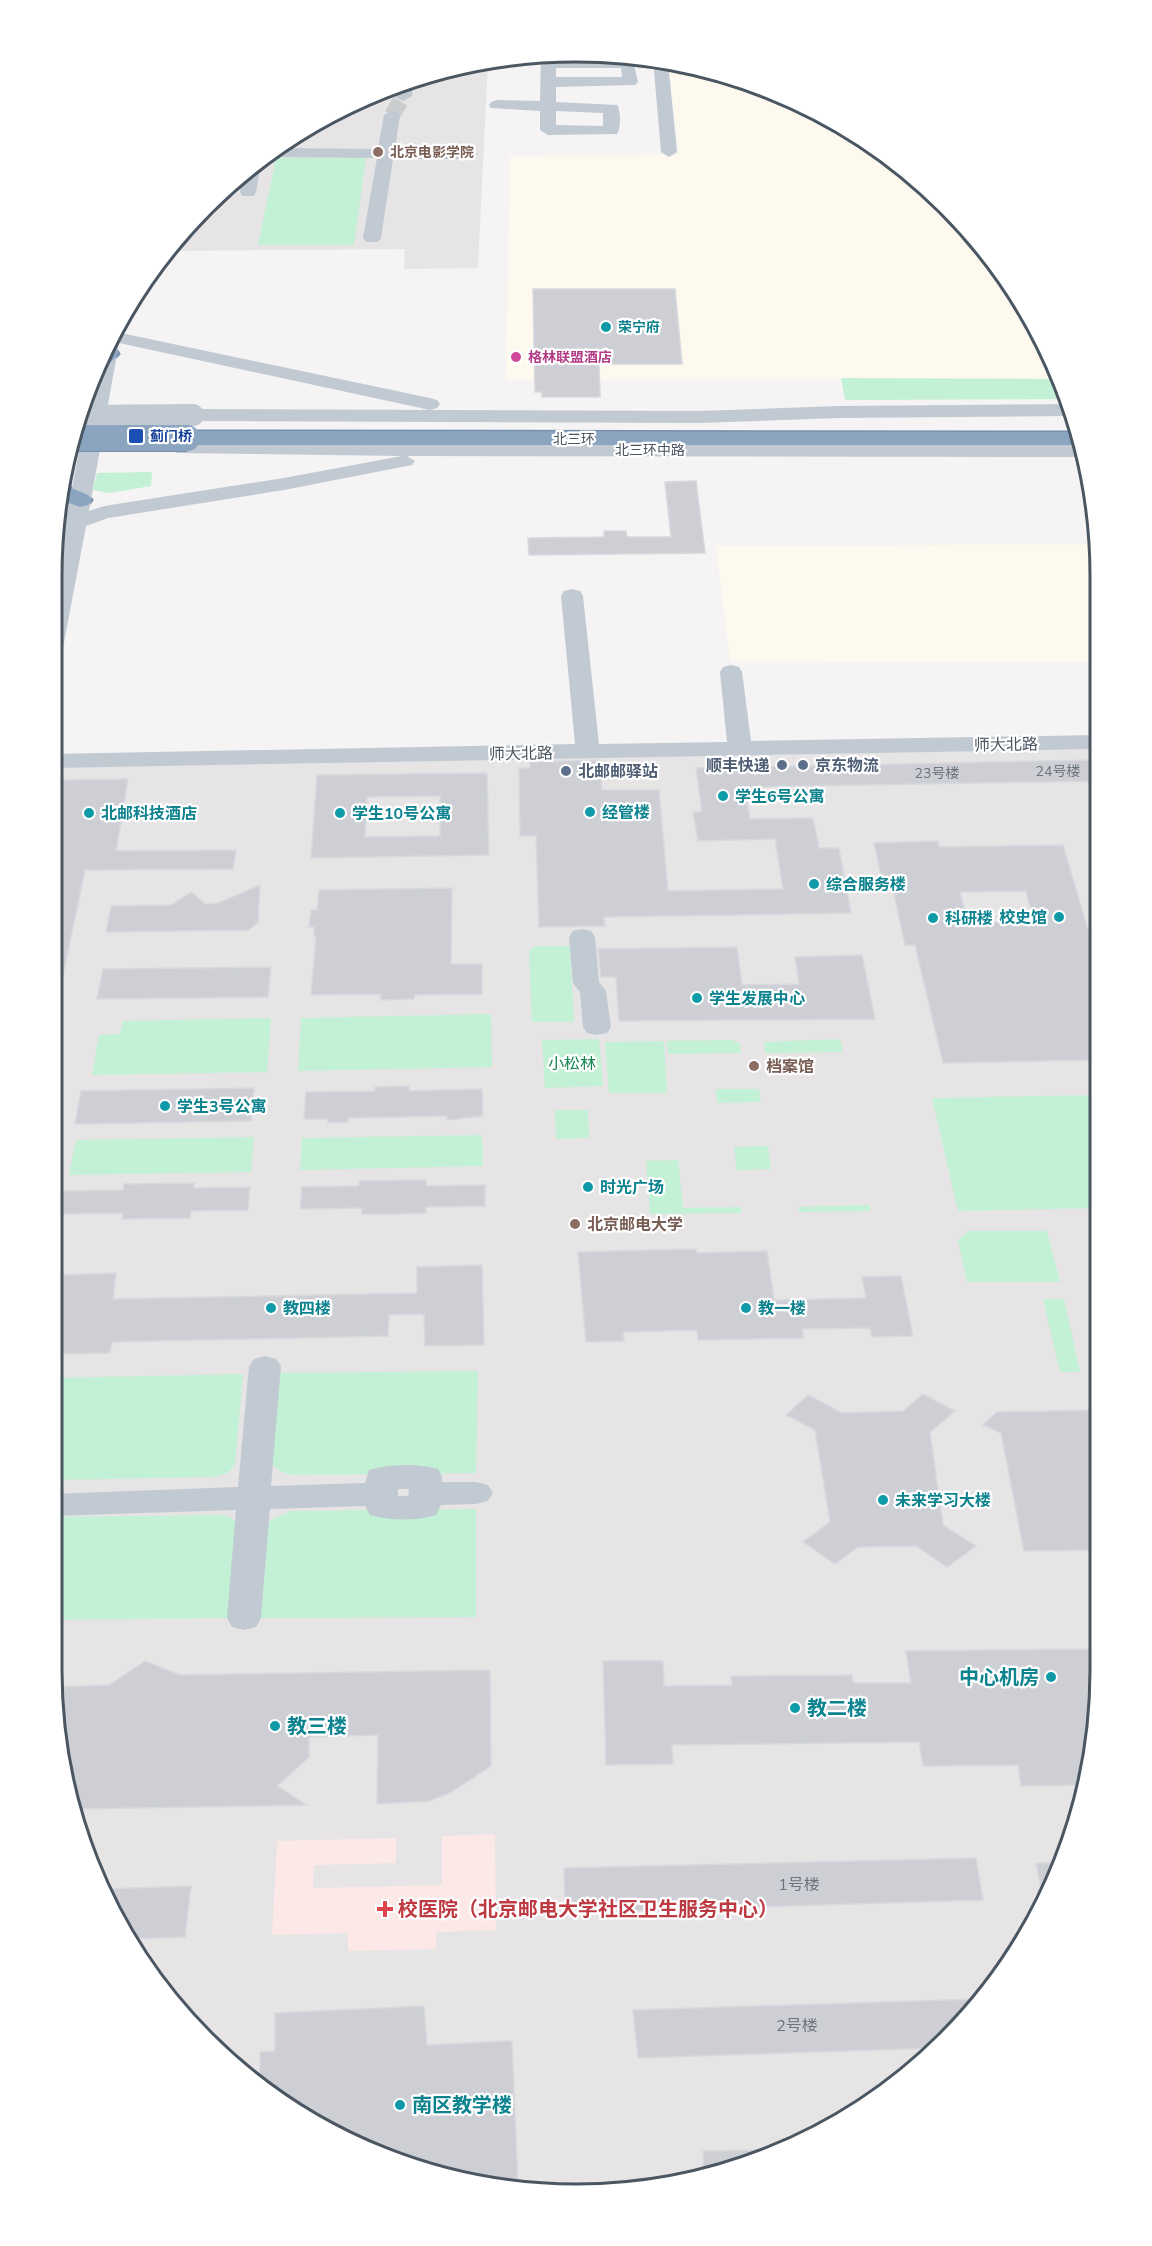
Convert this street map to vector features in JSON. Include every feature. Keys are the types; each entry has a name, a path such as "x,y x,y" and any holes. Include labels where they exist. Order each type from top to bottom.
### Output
{"highway":[{"path":"700,417 1066,421"},
{"name":"北三环","path":"81,437 188,432 1066,421"},
{"name":"北三环","path":"84,427 188,432 947,440 1072,439"},
{"path":"718,450 947,440"}],"street":[{"path":"497,105 548,106 549,63"},
{"path":"548,82 630,82 628,65"},
{"path":"661,69 669,152"},
{"path":"404,96 405,91"},
{"path":"372,238 392,115"},
{"path":"283,153 470,154"},
{"path":"248,192 251,178"},
{"path":"116,346 485,415"},
{"path":"115,348 120,351 158,352 306,382 323,390 328,399 318,410 296,416"},
{"path":"62,579 73,504 99,383"},
{"name":"北三环中路","path":"188,432 296,416 700,417"},
{"path":"87,417 188,432"},
{"path":"78,446 188,432"},
{"name":"北三环中路","path":"188,432 308,448 1075,451"},
{"path":"73,504 96,506 133,504 307,475 319,463 317,455 308,448"},
{"path":"73,504 104,512 284,484 479,449"},
{"path":"572,596 588,752"},
{"path":"731,672 740,749"},
{"name":"师大北路","path":"62,761 1090,742"},
{"path":"582,937 579,983 593,991 597,1027"},
{"path":"244,1618 265,1366"},
{"path":"62,1505 381,1494 382,1508 424,1508 425,1494 476,1493"}],"shaded area":[{"name":"北京电影学院","path":"488,69 478,268 404,269 405,249 178,251 212,212 237,189 290,148 319,130 379,101 411,89"},
{"path":"669,70 741,89 773,101 833,130 862,148 915,189 963,237 1004,290 1022,319 1051,379 506,380 510,156 679,155"},
{"path":"1089,544 1090,662 730,661 716,546"},
{"name":"北京邮电大学","path":"1090,749 1090,1670 1089,1704 1081,1770 1073,1803 1051,1867 1022,1927 1004,1956 963,2009 940,2034 889,2078 833,2116 773,2145 741,2157 676,2175 643,2180 610,2183 542,2183 476,2175 443,2167 379,2145 348,2131 290,2098 263,2078 212,2034 189,2009 148,1956 130,1927 101,1867 79,1803 71,1770 63,1704 62,767"},
{"name":"校医院（北京邮电大学社区卫生服务中心）","path":"495,1834 496,1930 436,1932 436,1949 348,1951 348,1933 272,1935 277,1841 396,1838 396,1863 314,1865 313,1888 442,1885 442,1836"}],"green space":[{"path":"276,158 366,158 354,245 258,245"},
{"path":"841,378 1051,379 1059,399 845,400"},
{"path":"152,472 151,486 109,493 93,490 97,473"},
{"path":"538,946 570,946 574,1022 532,1022 529,952"},
{"path":"491,1014 492,1067 298,1071 301,1018"},
{"path":"271,1018 267,1072 92,1075 99,1035 120,1034 123,1021"},
{"name":"小松林","path":"599,1039 603,1086 545,1088 542,1040"},
{"path":"838,1039 841,1041 843,1052 765,1053 764,1042"},
{"path":"732,1040 740,1043 741,1053 668,1054 667,1041"},
{"path":"664,1041 667,1093 609,1093 605,1042"},
{"path":"716,1089 759,1089 761,1102 717,1103"},
{"path":"1090,1095 1090,1208 958,1211 932,1098"},
{"path":"555,1110 588,1110 589,1138 556,1139"},
{"path":"482,1135 483,1166 300,1170 302,1138"},
{"path":"254,1137 251,1172 69,1175 76,1140"},
{"path":"768,1146 771,1169 737,1170 734,1147"},
{"path":"678,1160 683,1208 741,1207 741,1213 650,1214 646,1161"},
{"path":"869,1205 870,1211 799,1212 799,1207"},
{"path":"969,1231 1047,1231 1060,1282 967,1282 958,1240"},
{"path":"1043,1299 1064,1299 1080,1372 1060,1372"},
{"path":"478,1371 476,1473 294,1475 284,1473 272,1465 280,1373"},
{"path":"243,1374 235,1465 226,1474 214,1477 62,1480 62,1378"},
{"path":"476,1509 476,1617 259,1618 265,1528 271,1520 290,1511"},
{"path":"222,1515 230,1517 237,1524 229,1618 62,1620 62,1517"}],"building":[{"name":"荣宁府","path":"533,289 675,289 682,364 599,364 600,397 542,397 542,392 535,392"},
{"path":"696,481 705,553 529,555 528,538 604,537 604,531 626,531 627,537 671,537 665,482"},
{"path":"600,760 602,790 659,790 668,891 783,889 775,839 698,841 693,812 702,812 696,768 1090,760 1090,781 744,787 750,819 813,818 819,848 839,848 851,913 604,917 605,926 539,927 536,836 520,836 519,768 530,768 530,762"},
{"name":"学生10号公寓","path":"487,773 489,855 311,858 317,775","holes":["440,796 440,836 365,837 367,797"]},
{"path":"128,779 116,851 236,850 233,869 85,870 62,981 62,780"},
{"path":"938,841 939,847 1063,845 1090,937 1090,1060 943,1063 915,945 905,945 893,889 884,889 874,843","holes":["1026,891 1034,922 968,923 960,892"]},
{"path":"260,885 258,922 249,930 106,932 111,906 171,905 192,892 205,904 218,903"},
{"path":"452,888 451,964 482,964 482,994 415,995 414,999 380,1000 381,994 311,995 316,937 314,937 314,927 309,927 311,910 317,910 319,890"},
{"path":"737,947 742,985 799,984 795,957 862,955 875,1019 619,1021 616,977 601,977 598,949"},
{"path":"271,967 268,997 97,999 103,969"},
{"path":"409,1086 409,1091 482,1089 483,1116 447,1120 447,1116 348,1118 348,1122 328,1123 328,1119 304,1119 306,1092 375,1091 375,1087"},
{"name":"学生3号公寓","path":"254,1088 251,1121 75,1124 81,1091"},
{"path":"426,1180 426,1186 485,1185 485,1206 426,1207 426,1213 394,1214 362,1214 362,1208 300,1209 302,1187 359,1186 359,1181"},
{"path":"194,1183 194,1188 250,1187 248,1210 191,1211 190,1218 122,1219 123,1213 62,1214 64,1191 123,1190 124,1184"},
{"path":"696,1249 697,1253 767,1251 774,1300 866,1298 862,1277 901,1276 913,1336 872,1337 870,1328 802,1329 804,1338 698,1340 697,1330 623,1332 624,1341 586,1342 578,1252"},
{"name":"教四楼","path":"482,1265 484,1345 425,1346 424,1314 389,1315 388,1336 112,1342 110,1353 62,1354 63,1275 116,1273 113,1299 417,1293 417,1267"},
{"name":"未来学习大楼","path":"923,1394 955,1411 930,1432 943,1525 976,1546 947,1567 916,1546 858,1547 835,1564 803,1542 830,1522 815,1430 786,1415 808,1395 842,1413 903,1411"},
{"path":"1090,1410 1090,1550 1024,1551 1001,1433 983,1425 997,1412"},
{"name":"教二楼","path":"1090,1649 1086,1737 1077,1785 1021,1786 1018,1765 923,1766 919,1742 672,1745 673,1764 606,1765 603,1661 663,1661 664,1686 732,1685 731,1676 852,1675 853,1683 911,1683 906,1651"},
{"name":"教三楼","path":"145,1661 180,1675 490,1670 491,1766 450,1793 429,1801 377,1804 378,1735 309,1737 309,1757 277,1786 307,1805 81,1809 66,1737 62,1687 109,1685"},
{"path":"976,1858 983,1900 618,1911 618,1902 565,1903 564,1868"},
{"path":"1036,1863 1052,1863 1051,1867 1041,1889"},
{"path":"191,1886 185,1937 137,1939 111,1889"},
{"path":"971,1999 924,2048 638,2058 633,2010"},
{"name":"南区教学楼","path":"424,2006 427,2045 512,2041 518,2181 476,2175 411,2157 348,2131 290,2098 260,2076 260,2052 275,2051 275,2013"},
{"path":"760,2150 704,2168 703,2151"}],"tunnel":[{"path":"392,115 404,96"}],"place":[{"name":"北京电影学院","path":"378,152"},
{"name":"荣宁府","path":"606,327"},
{"name":"格林联盟酒店","path":"516,357"},
{"name":"蓟门桥","path":"136,436"},
{"name":"顺丰快递","path":"782,765"},
{"name":"京东物流","path":"803,765"},
{"name":"北邮邮驿站","path":"566,771"},
{"name":"学生6号公寓","path":"723,796"},
{"name":"经管楼","path":"590,812"},
{"name":"北邮科技酒店","path":"89,813"},
{"name":"学生10号公寓","path":"340,813"},
{"name":"综合服务楼","path":"814,884"},
{"name":"校史馆","path":"1059,917"},
{"name":"科研楼","path":"933,918"},
{"name":"学生发展中心","path":"697,998"},
{"name":"档案馆","path":"754,1066"},
{"name":"学生3号公寓","path":"165,1106"},
{"name":"时光广场","path":"588,1187"},
{"name":"北京邮电大学","path":"575,1224"},
{"name":"教四楼","path":"271,1308"},
{"name":"教一楼","path":"746,1308"},
{"name":"未来学习大楼","path":"883,1500"},
{"name":"中心机房","path":"1051,1677"},
{"name":"教二楼","path":"795,1708"},
{"name":"教三楼","path":"275,1726"},
{"name":"校医院（北京邮电大学社区卫生服务中心）","path":"385,1909"},
{"name":"南区教学楼","path":"400,2105"}]}
